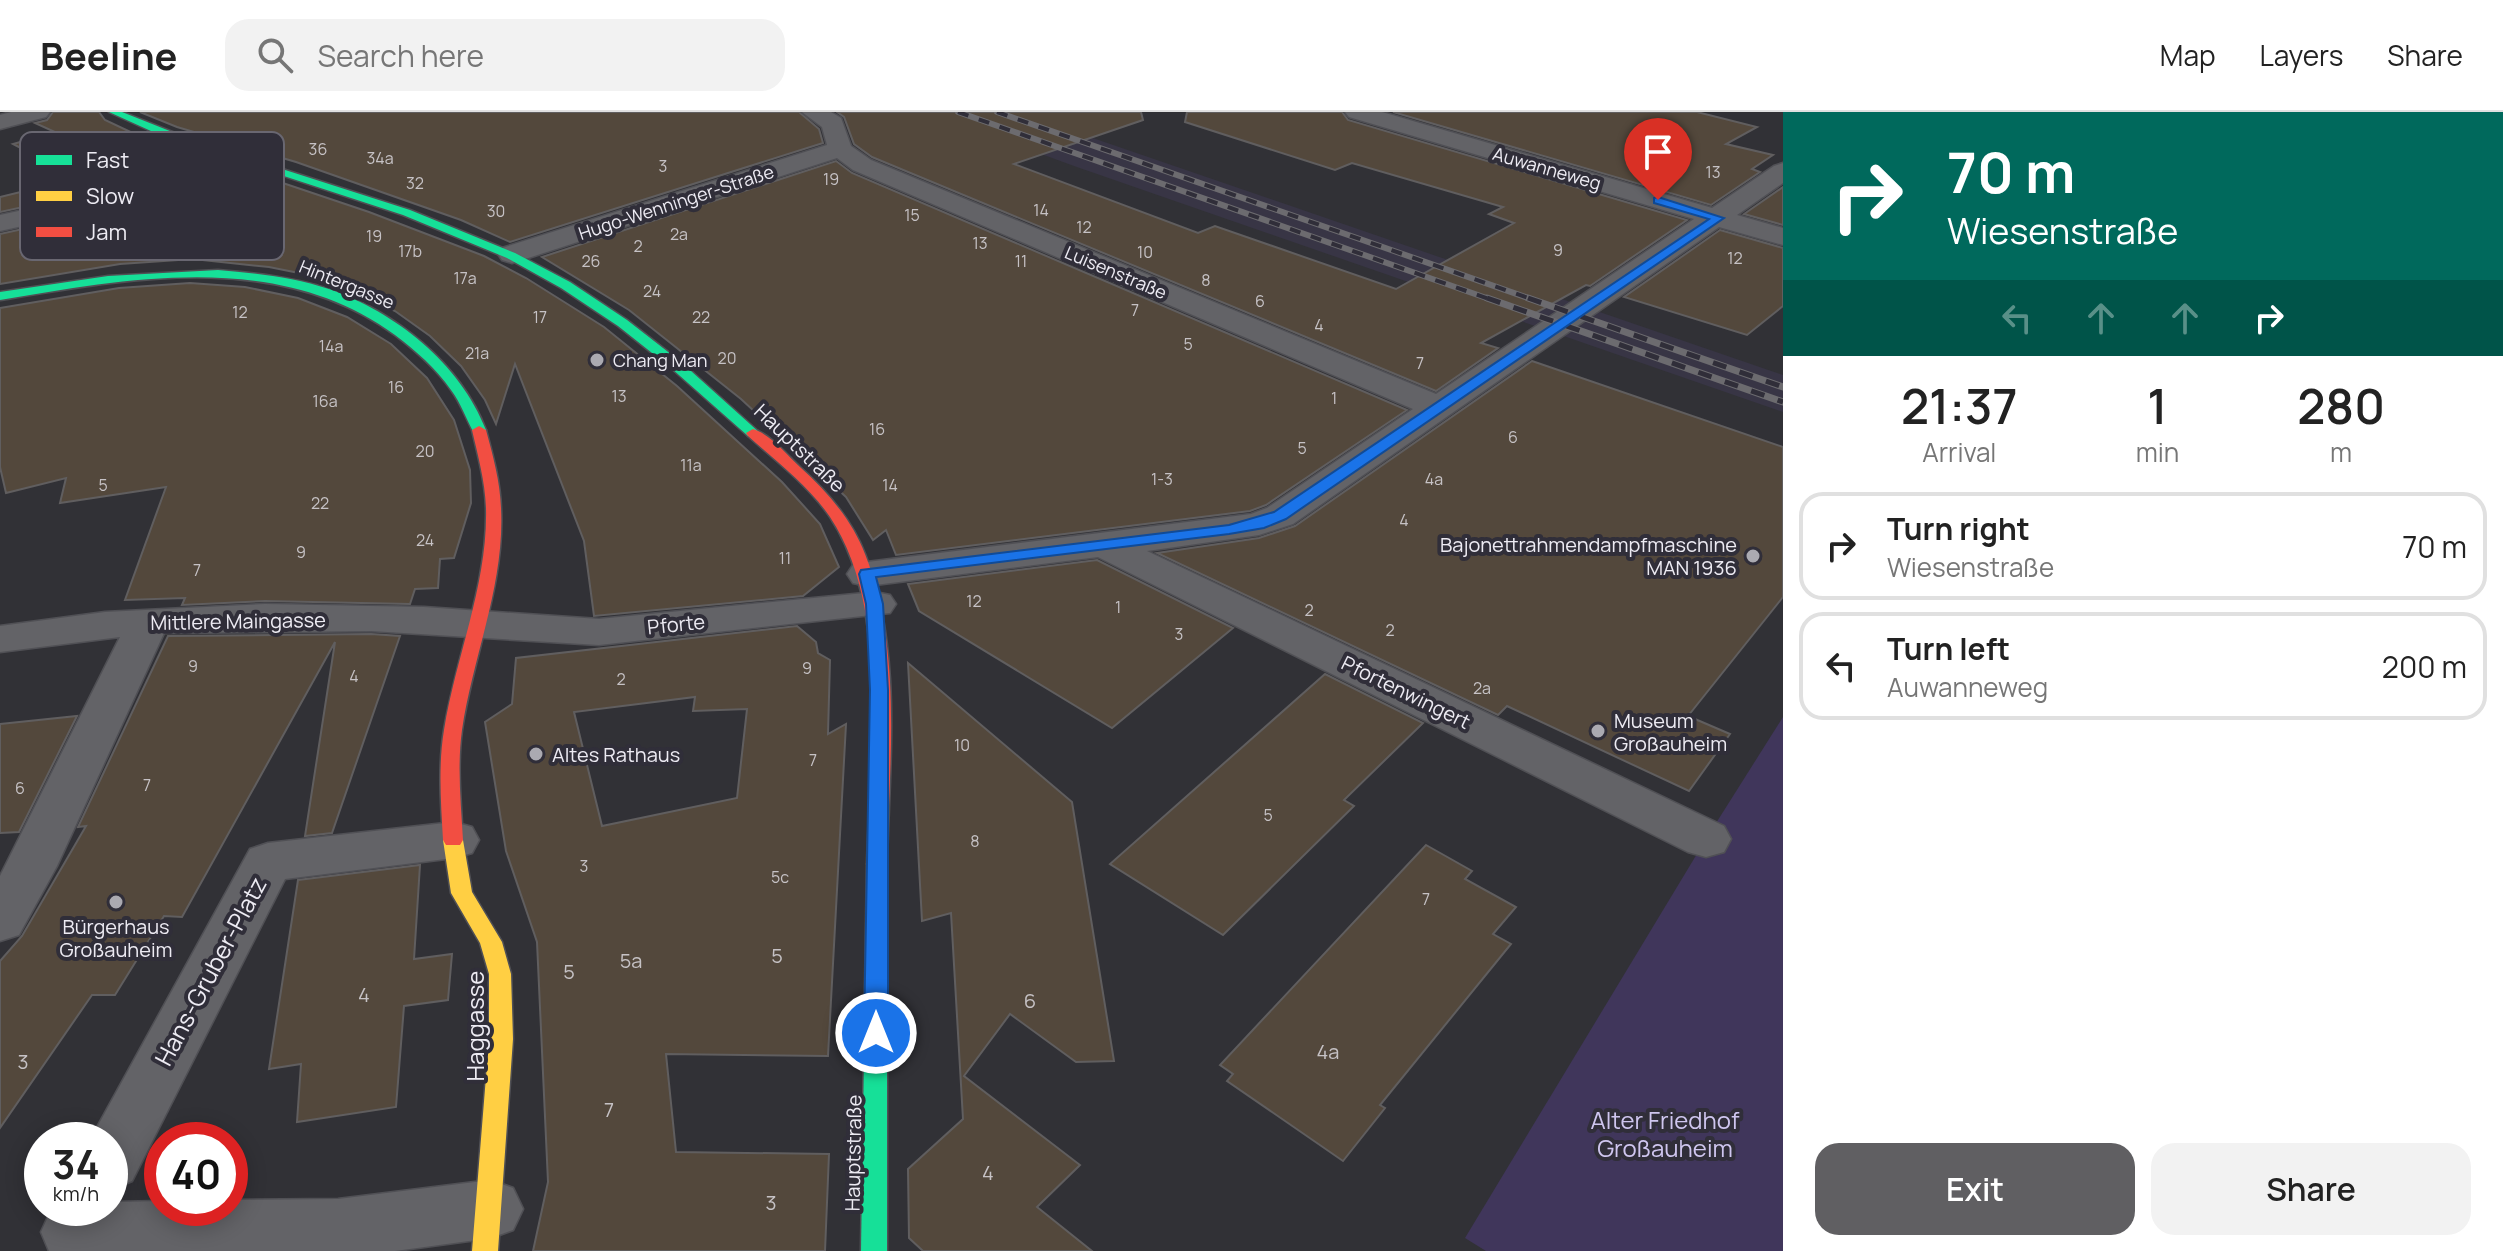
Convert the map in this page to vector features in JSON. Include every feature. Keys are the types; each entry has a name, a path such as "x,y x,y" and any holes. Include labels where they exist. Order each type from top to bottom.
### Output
{"street":[{"path":"0,122 38,112"},
{"name":"Hauptstraße","path":"114,112 164,132"},
{"name":"Luisenstraße","path":"814,112 833,123 840,149 862,165 1440,408"},
{"name":"Auwanneweg","path":"1357,112 1783,237"},
{"name":"Hugo-Wenninger-Straße","path":"512,254 840,149"},
{"name":"Hauptstraße","path":"284,171 512,254 582,293 631,327 735,416 833,510 847,531 871,589 879,690 874,1251"},
{"name":"Pforte","path":"477,623 542,631 599,632 871,589 1106,546 1259,524 1280,516 1783,171"},
{"path":"0,223 20,219"},
{"name":"Hintergasse","path":"0,296 146,274 219,271 258,275 309,288 397,326 446,370 474,416 487,449 496,519 492,564 477,623"},
{"name":"Pfortenwingert","path":"1106,546 1706,839"},
{"name":"Mittlere Maingasse","path":"0,639 95,625 148,623 353,619 477,623"},
{"path":"0,921 32,866 148,623"},
{"name":"Haggasse","path":"477,623 453,726 451,757 454,862 463,897 489,933 498,960 501,1039 488,1230"},
{"name":"Hans-Gruber-Platz","path":"128,1128 268,862 454,840"},
{"path":"76,1226 73,1232 488,1230"}],"shaded area":[{"path":"926,112 1017,112 1783,375 1783,412 1074,166"}],"green space":[{"name":"Alter Friedhof Großauheim","path":"1783,717 1783,1251 1486,1251 1465,1238"}],"building":[{"path":"53,112 99,112 105,120 130,132 55,132 35,123 47,120"},
{"path":"140,112 799,112 819,129 823,143 510,242 461,220 284,158 284,132 194,132"},
{"path":"837,112 1141,112 1143,120 1014,164 1198,233 1215,226 1396,289 1514,223 1489,214 1503,207 1352,163 1335,170 1185,122 1187,112 1342,112 1348,120 1687,220 1590,286 1586,285 1481,343 1498,348 1436,391 872,157 854,144 844,117"},
{"path":"1393,112 1697,112 1757,127 1726,144 1773,155 1752,169 1760,172 1711,205"},
{"path":"836,161 852,173 1407,410 1266,505 1250,511 896,555 886,530 873,540 846,497 741,399 629,310 542,257"},
{"path":"284,183 484,256 526,278 604,327 677,386 782,482 820,524 839,567 803,596 594,616 584,541 515,364 496,424 485,400 461,366 430,336 395,311 356,291 314,276 269,267 202,260 284,260"},
{"path":"1783,187 1783,225 1744,214"},
{"path":"20,192 20,208 0,212 0,197"},
{"path":"20,230 20,260 178,260 120,264 0,284 0,234"},
{"path":"1720,230 1783,248 1783,306 1747,335 1624,297"},
{"path":"190,283 245,287 298,298 347,317 391,344 427,378 454,420 470,470 471,503 454,558 440,559 438,588 415,589 410,604 265,601 182,605 185,598 125,600 166,487 60,503 66,478 6,493 0,467 0,308 119,288"},
{"path":"1532,361 1783,447 1783,597 1688,716 1730,734 1689,791 1507,706 1498,715 1157,553 1259,538 1295,526"},
{"path":"1097,560 1233,628 1112,728 919,611 908,584"},
{"path":"797,626 816,642 818,653 830,660 828,734 846,724 828,1056 666,1054 676,1152 829,1154 825,1251 533,1251 548,1182 537,942 506,851 485,722 512,704 516,658","holes":["695,697 693,711 747,709 737,798 602,826 574,712"]},
{"path":"168,636 400,636 332,833 305,836 335,642 182,917 164,916 115,995 92,995 0,1128 0,961 22,936 86,826 78,827"},
{"path":"908,663 1072,802 1114,1061 1076,1062 1010,1014 964,1076 1080,1165 1037,1207 1092,1251 923,1251 909,1238 908,1169 963,1119 951,913 922,921"},
{"path":"1325,674 1423,723 1344,800 1354,806 1223,935 1110,864"},
{"path":"77,716 19,832 0,833 0,724"},
{"path":"1426,845 1472,871 1465,879 1516,907 1493,934 1511,944 1380,1105 1385,1108 1343,1161 1227,1081 1233,1074 1220,1065"},
{"path":"420,865 414,959 452,954 448,1000 404,1006 396,1107 297,1122 301,1064 269,1069 298,880"}],"railway":[{"path":"958,112 1492,300"},
{"path":"997,112 1534,300"},
{"path":"1487,298 1783,402"},
{"path":"1528,298 1783,387"}],"traffic: fast":[{"path":"114,112 160,132"},
{"path":"284,171 459,232 536,268 622,323 676,365 753,433"},
{"path":"0,296 164,274 218,274 272,279 324,292 373,314 419,347 455,385 469,406 479,430"},
{"path":"874,1251 877,864"}],"traffic: slow":[{"path":"453,840 462,893 491,942 500,974 501,1039 485,1251"}],"traffic: jam":[{"path":"453,840 451,743 487,581 492,545 494,508 490,470 479,430"},
{"path":"753,433 810,484 839,519 857,553 869,594 880,686 877,864"}],"place":[{"name":"Chang Man","path":"597,360"},
{"name":"Bajonettrahmendampfmaschine MAN 1936","path":"1753,556"},
{"name":"Museum Großauheim","path":"1598,731"},
{"name":"Altes Rathaus","path":"536,754"},
{"name":"Bürgerhaus Großauheim","path":"116,902"}],"route":[{"path":"876,1033 879,690 875,604 867,574 1229,529 1259,524 1280,516 1718,218 1658,200"}]}
